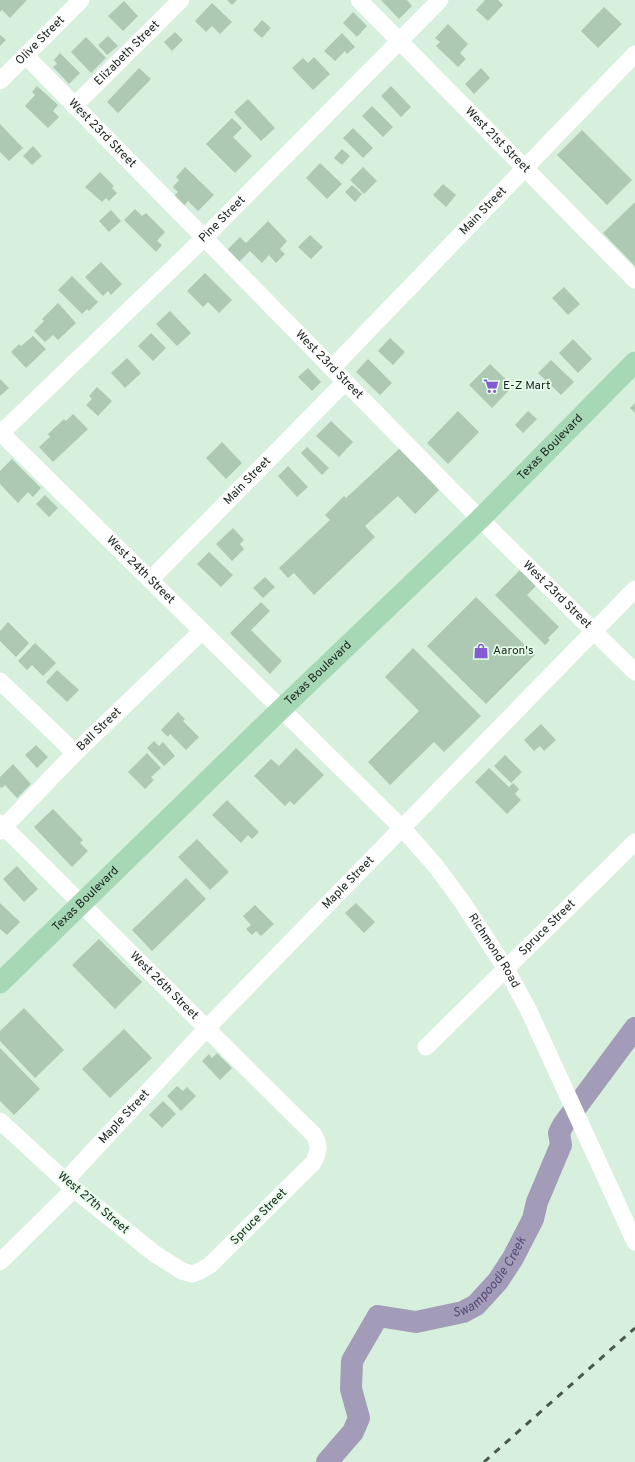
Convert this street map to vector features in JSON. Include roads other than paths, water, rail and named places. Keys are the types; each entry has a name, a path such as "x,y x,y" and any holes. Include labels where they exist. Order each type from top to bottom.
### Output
{"main road":[{"name":"Texas Boulevard","path":"0,983 280,710 480,519 635,362"}],"street":[{"name":"Olive Street","path":"0,82 81,0"},
{"name":"Elizabeth Street","path":"74,106 182,0"},
{"name":"West 21st Street","path":"359,0 635,280"},
{"name":"Pine Street","path":"0,433 204,238 440,0"},
{"name":"Main Street","path":"332,368 635,54"},
{"name":"West 23rd Street","path":"25,56 480,519 635,672"},
{"name":"Main Street","path":"150,580 345,382"},
{"name":"West 24th Street","path":"0,433 202,631 280,710"},
{"name":"Maple Street","path":"0,1262 70,1185 207,1028 635,589"},
{"name":"Ball Street","path":"1,827 75,753 202,631"},
{"path":"0,680 75,753"},
{"name":"Richmond Road","path":"280,710 402,828 435,865 459,898 506,969 528,1009 635,1242"},
{"name":"West 26th Street","path":"1,827 81,904 314,1135 318,1143 319,1152"},
{"name":"Spruce Street","path":"426,1047 635,842"},
{"name":"West 27th Street","path":"0,1121 70,1185 155,1254 182,1271 192,1274"},
{"name":"Spruce Street","path":"192,1274 210,1265 313,1163 319,1152"}],"waterway":[{"name":"Swampoodle Creek","path":"327,1462 353,1432 359,1418 351,1389 352,1361 378,1316 416,1322 463,1312 476,1305 498,1281 513,1258 533,1219 537,1202 561,1145 559,1133 563,1125 635,1028"}],"railway":[{"path":"484,1462 635,1328"}],"place":[{"name":"E-Z Mart","path":"491,386"},
{"name":"Aaron's","path":"481,651"}]}
